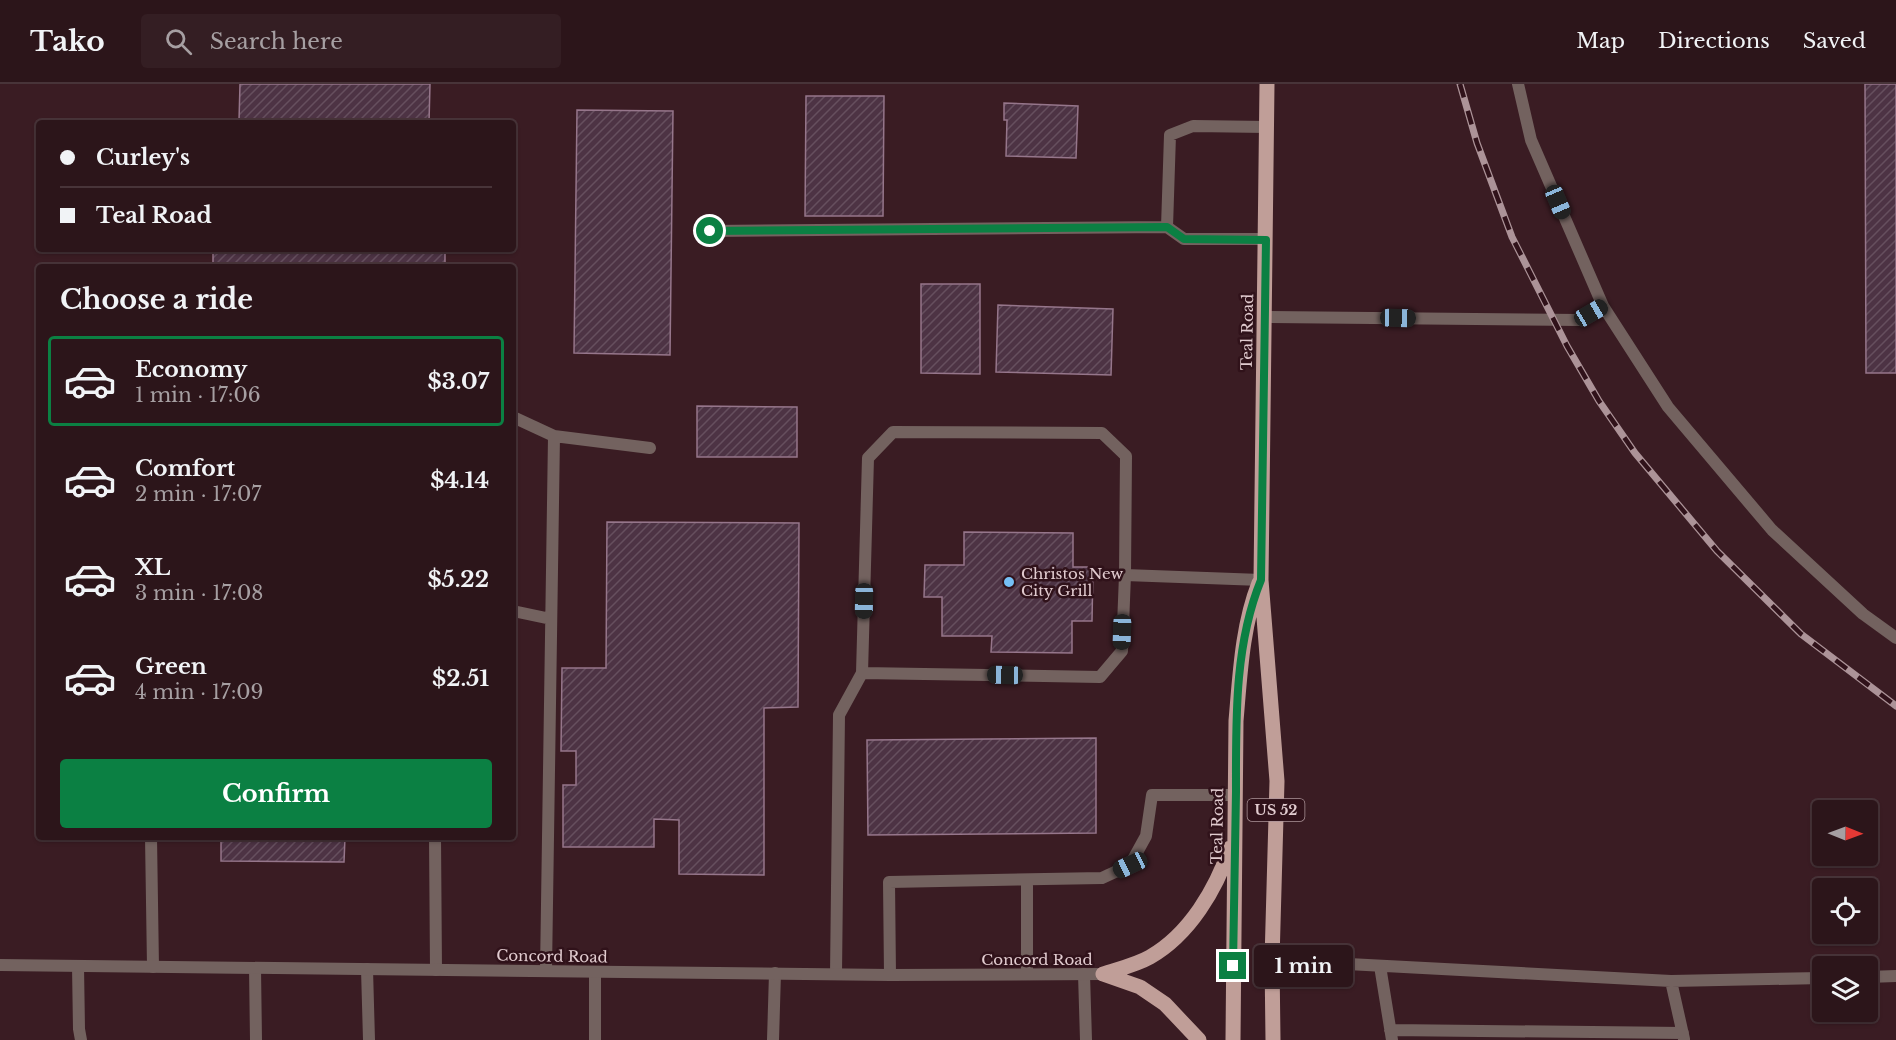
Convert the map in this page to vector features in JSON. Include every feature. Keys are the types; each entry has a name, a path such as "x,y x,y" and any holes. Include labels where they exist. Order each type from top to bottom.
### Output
{"main road":[{"name":"Teal Road","path":"1267,84 1261,580 1277,781 1272,960 1273,1040"},
{"name":"Teal Road","path":"1233,1040 1236,721 1240,671 1251,604 1261,580"},
{"path":"1103,974 1150,957 1188,926 1220,876 1235,835"},
{"path":"1103,974 1140,987 1166,1004 1199,1040"}],"street":[{"path":"1518,84 1531,140 1603,306 1668,407 1772,530 1863,614 1896,638"},
{"path":"1167,227 1170,135 1193,126 1267,127"},
{"path":"710,231 1167,227 1184,239 1266,240"},
{"path":"1265,317 1579,320 1603,306"},
{"path":"516,418 554,436 650,448"},
{"path":"836,974 839,715 862,673 868,458 893,432 1102,433 1126,456 1122,651 1100,677 862,673"},
{"path":"546,971 554,436"},
{"path":"1125,575 1261,580"},
{"path":"516,612 551,619"},
{"path":"890,975 889,882 1102,878 1130,865 1146,836 1152,795 1236,795"},
{"path":"152,840 153,967"},
{"path":"435,840 436,970"},
{"path":"1027,880 1027,974"},
{"path":"1272,960 1671,981 1812,978"},
{"name":"Concord Road","path":"0,965 890,975 1103,974"},
{"path":"78,966 81,1040"},
{"path":"1380,966 1391,1035 1684,1037 1671,981"},
{"path":"255,968 256,1040"},
{"path":"367,969 369,1040"},
{"path":"595,972 595,1040"},
{"path":"773,1040 775,973"},
{"path":"1084,974 1086,1040"},
{"path":"1878,977 1896,976"}],"building":[{"path":"240,84 430,84 429,120 239,120"},
{"path":"1865,84 1896,84 1896,373 1866,373"},
{"path":"806,96 884,96 883,216 805,216"},
{"path":"1004,103 1078,106 1076,158 1006,156 1007,120 1004,120"},
{"path":"577,110 673,111 670,355 574,353"},
{"path":"213,252 445,252 445,264 213,264"},
{"path":"921,284 980,284 980,374 921,373"},
{"path":"998,305 1113,309 1111,375 996,372"},
{"path":"697,406 797,407 797,457 697,457"},
{"path":"607,522 799,523 798,707 764,708 764,875 679,874 679,820 654,819 654,847 563,847 563,785 576,785 576,751 561,751 562,668 606,668"},
{"name":"Christos New City Grill","path":"964,532 1073,533 1073,567 1093,567 1092,621 1072,621 1072,653 991,652 992,636 942,636 942,597 924,597 925,565 964,565"},
{"path":"1096,738 1096,833 868,835 867,740"},
{"path":"221,840 345,840 344,862 221,861"}],"railway":[{"path":"1460,84 1477,143 1512,237 1567,346 1599,401 1635,453 1717,551 1801,634 1896,706"}],"place":[{"name":"Christos New City Grill","path":"1009,582"}],"route":[{"path":"710,231 1167,227 1184,239 1266,240 1261,580 1251,604 1240,671 1236,721 1233,966"}]}
